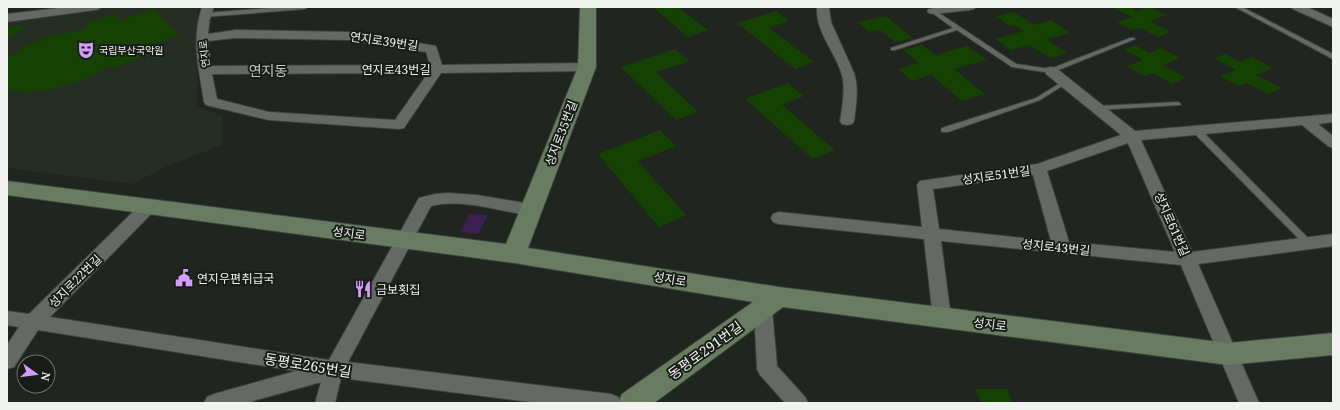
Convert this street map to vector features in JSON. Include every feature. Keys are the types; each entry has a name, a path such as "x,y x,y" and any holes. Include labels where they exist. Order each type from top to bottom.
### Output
{"main road":[{"name":"성지로35번길","path":"514,254 587,67 588,7"},
{"name":"성지로","path":"7,188 514,254 771,302 942,318 1228,354 1333,344"},
{"name":"동평로291번길","path":"632,403 771,302"}],"street":[{"path":"7,18 95,7"},
{"path":"823,7 823,17 842,56 850,81 849,106 846,121"},
{"path":"933,11 970,7"},
{"path":"1297,7 1333,24"},
{"name":"연지로","path":"206,11 202,38 211,102 269,116 400,125 437,69"},
{"name":"연지로39번길","path":"202,38 236,34 350,36 432,49 437,69"},
{"name":"연지로43번길","path":"206,70 587,67"},
{"name":"성지로61번길","path":"1051,71 1132,136 1249,403"},
{"name":"성지로51번길","path":"942,318 925,185 1039,169 1132,136 1333,118"},
{"path":"1306,121 1333,143"},
{"path":"1039,169 1062,248"},
{"path":"325,403 334,370 425,202 432,199 461,199 531,210"},
{"name":"성지로22번길","path":"7,361 34,322 149,206"},
{"name":"성지로43번길","path":"779,218 1062,248 1187,259 1333,240"},
{"path":"771,302 767,369 798,403"},
{"name":"동평로265번길","path":"7,318 334,370 611,403"},
{"path":"214,403 334,370"}],"lane":[{"path":"206,11 305,7"},
{"path":"1238,7 1333,56"},
{"path":"933,11 1014,66 1051,71 1132,39"},
{"path":"892,49 958,28"},
{"path":"945,130 1038,98 1064,82"},
{"path":"1097,108 1178,104"},
{"path":"1196,130 1308,243"}],"shaded area":[{"path":"113,7 198,7 197,106 222,116 222,145 167,166 133,184 7,168 7,21"},
{"path":"469,214 488,215 478,234 460,232"}],"building":[{"path":"653,7 678,7 708,30 688,37"},
{"path":"1130,7 1137,11 1150,7 1166,15 1150,21 1171,32 1158,37 1140,28 1132,30 1117,22 1132,17 1114,8"},
{"name":"국립부산국악원","path":"153,9 179,35 147,47 154,53 114,68 112,65 88,78 49,90 28,92 7,88 7,56 11,56 26,46 45,38 88,28 84,24 114,14 121,20"},
{"path":"776,11 789,21 769,28 814,62 795,69 737,23"},
{"path":"1014,12 1034,25 1051,20 1070,33 1046,39 1067,53 1050,58 1030,45 1011,50 995,39 1024,31 1014,25 1010,26 996,16"},
{"path":"886,16 913,38 895,42 880,30 869,32 858,22"},
{"path":"7,26 25,26 7,41"},
{"path":"922,45 935,55 967,46 987,60 954,69 985,94 962,101 931,75 912,81 898,69 919,63 903,50"},
{"path":"1135,45 1149,53 1162,48 1180,58 1163,65 1186,78 1172,84 1153,73 1144,76 1127,66 1143,60 1124,49"},
{"path":"675,49 689,61 656,72 698,112 676,120 621,67"},
{"path":"1225,54 1240,62 1252,57 1273,68 1256,75 1282,88 1268,94 1247,83 1239,86 1220,76 1236,70 1214,58"},
{"path":"788,83 804,96 782,105 835,150 813,159 745,99"},
{"path":"660,130 676,146 638,161 686,215 659,227 598,154"},
{"path":"976,389 1008,389 1012,403 981,403"}],"place":[{"name":"국립부산국악원","path":"86,50"},
{"name":"연지우편취급국","path":"184,278"},
{"name":"금보횟집","path":"363,289"}],"district":[{"name":"연지동","path":"268,70"}]}
